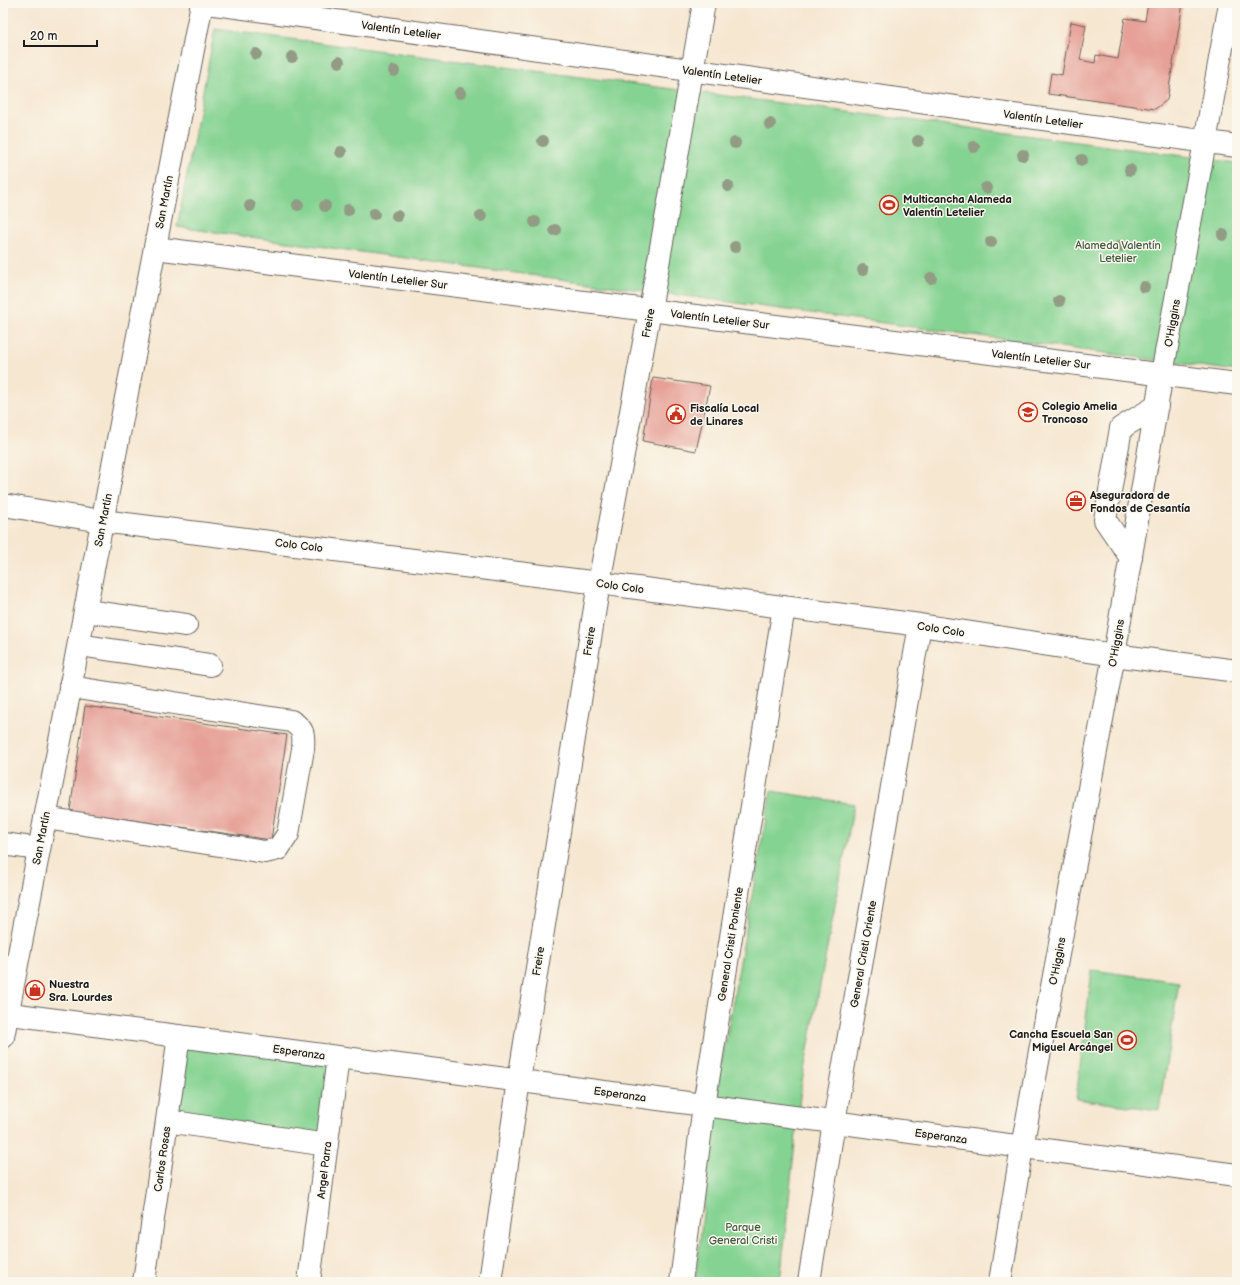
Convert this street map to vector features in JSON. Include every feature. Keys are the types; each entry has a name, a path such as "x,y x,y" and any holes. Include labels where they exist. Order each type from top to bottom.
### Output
{"street":[{"name":"San Martín","path":"3,1037 5,1013 86,611 202,3"},
{"name":"Valentín Letelier","path":"207,3 1237,146"},
{"name":"Freire","path":"490,1282 519,1080 599,583 650,310 704,3"},
{"name":"O'Higgins","path":"1000,1282 1022,1147 1114,655 1162,374 1230,3"},
{"name":"Valentín Letelier Sur","path":"155,248 1237,384"},
{"path":"1131,558 1105,520 1121,428 1157,406"},
{"name":"Colo Colo","path":"3,505 102,521 784,607 1114,655 1237,671"},
{"name":"General Cristi Poniente","path":"681,1282 704,1105 784,607"},
{"path":"86,611 186,625"},
{"name":"General Cristi Oriente","path":"809,1282 834,1122 920,626"},
{"path":"79,645 210,665"},
{"path":"45,818 265,852 278,849 288,834 303,749 304,737 300,727 291,721 70,687"},
{"path":"3,844 39,849"},
{"name":"Esperanza","path":"5,1013 1237,1175"},
{"name":"Carlos Rosas","path":"144,1282 179,1036"},
{"name":"Angel Parra","path":"309,1282 338,1057"},
{"path":"167,1121 327,1145"}],"green space":[{"name":"Alameda Valentín Letelier","path":"215,29 1237,163 1237,371 177,227"},
{"name":"Parque General Cristi","path":"771,791 854,804 801,1087 780,1282 695,1282 719,1078"},
{"name":"Cancha Escuela San Miguel Arcángel","path":"1092,970 1179,982 1159,1110 1076,1099"},
{"path":"183,1042 334,1061 321,1139 174,1118"}],"building":[{"path":"1148,3 1183,3 1167,100 1155,109 1048,94 1051,73 1062,75 1071,22 1086,25 1080,60 1095,63 1096,55 1118,59 1125,18 1145,21"},
{"name":"Fiscalía Local de Linares","path":"653,378 710,386 696,451 643,441"},
{"path":"85,706 287,735 271,840 70,811"}],"place":[{"name":"Multicancha Alameda Valentín Letelier","path":"889,205"},
{"name":"Colegio Amelia Troncoso","path":"1028,412"},
{"name":"Fiscalía Local de Linares","path":"676,414"},
{"name":"Aseguradora de Fondos de Cesantía","path":"1076,501"},
{"name":"Nuestra Sra. Lourdes","path":"35,990"},
{"name":"Cancha Escuela San Miguel Arcángel","path":"1127,1040"}]}
